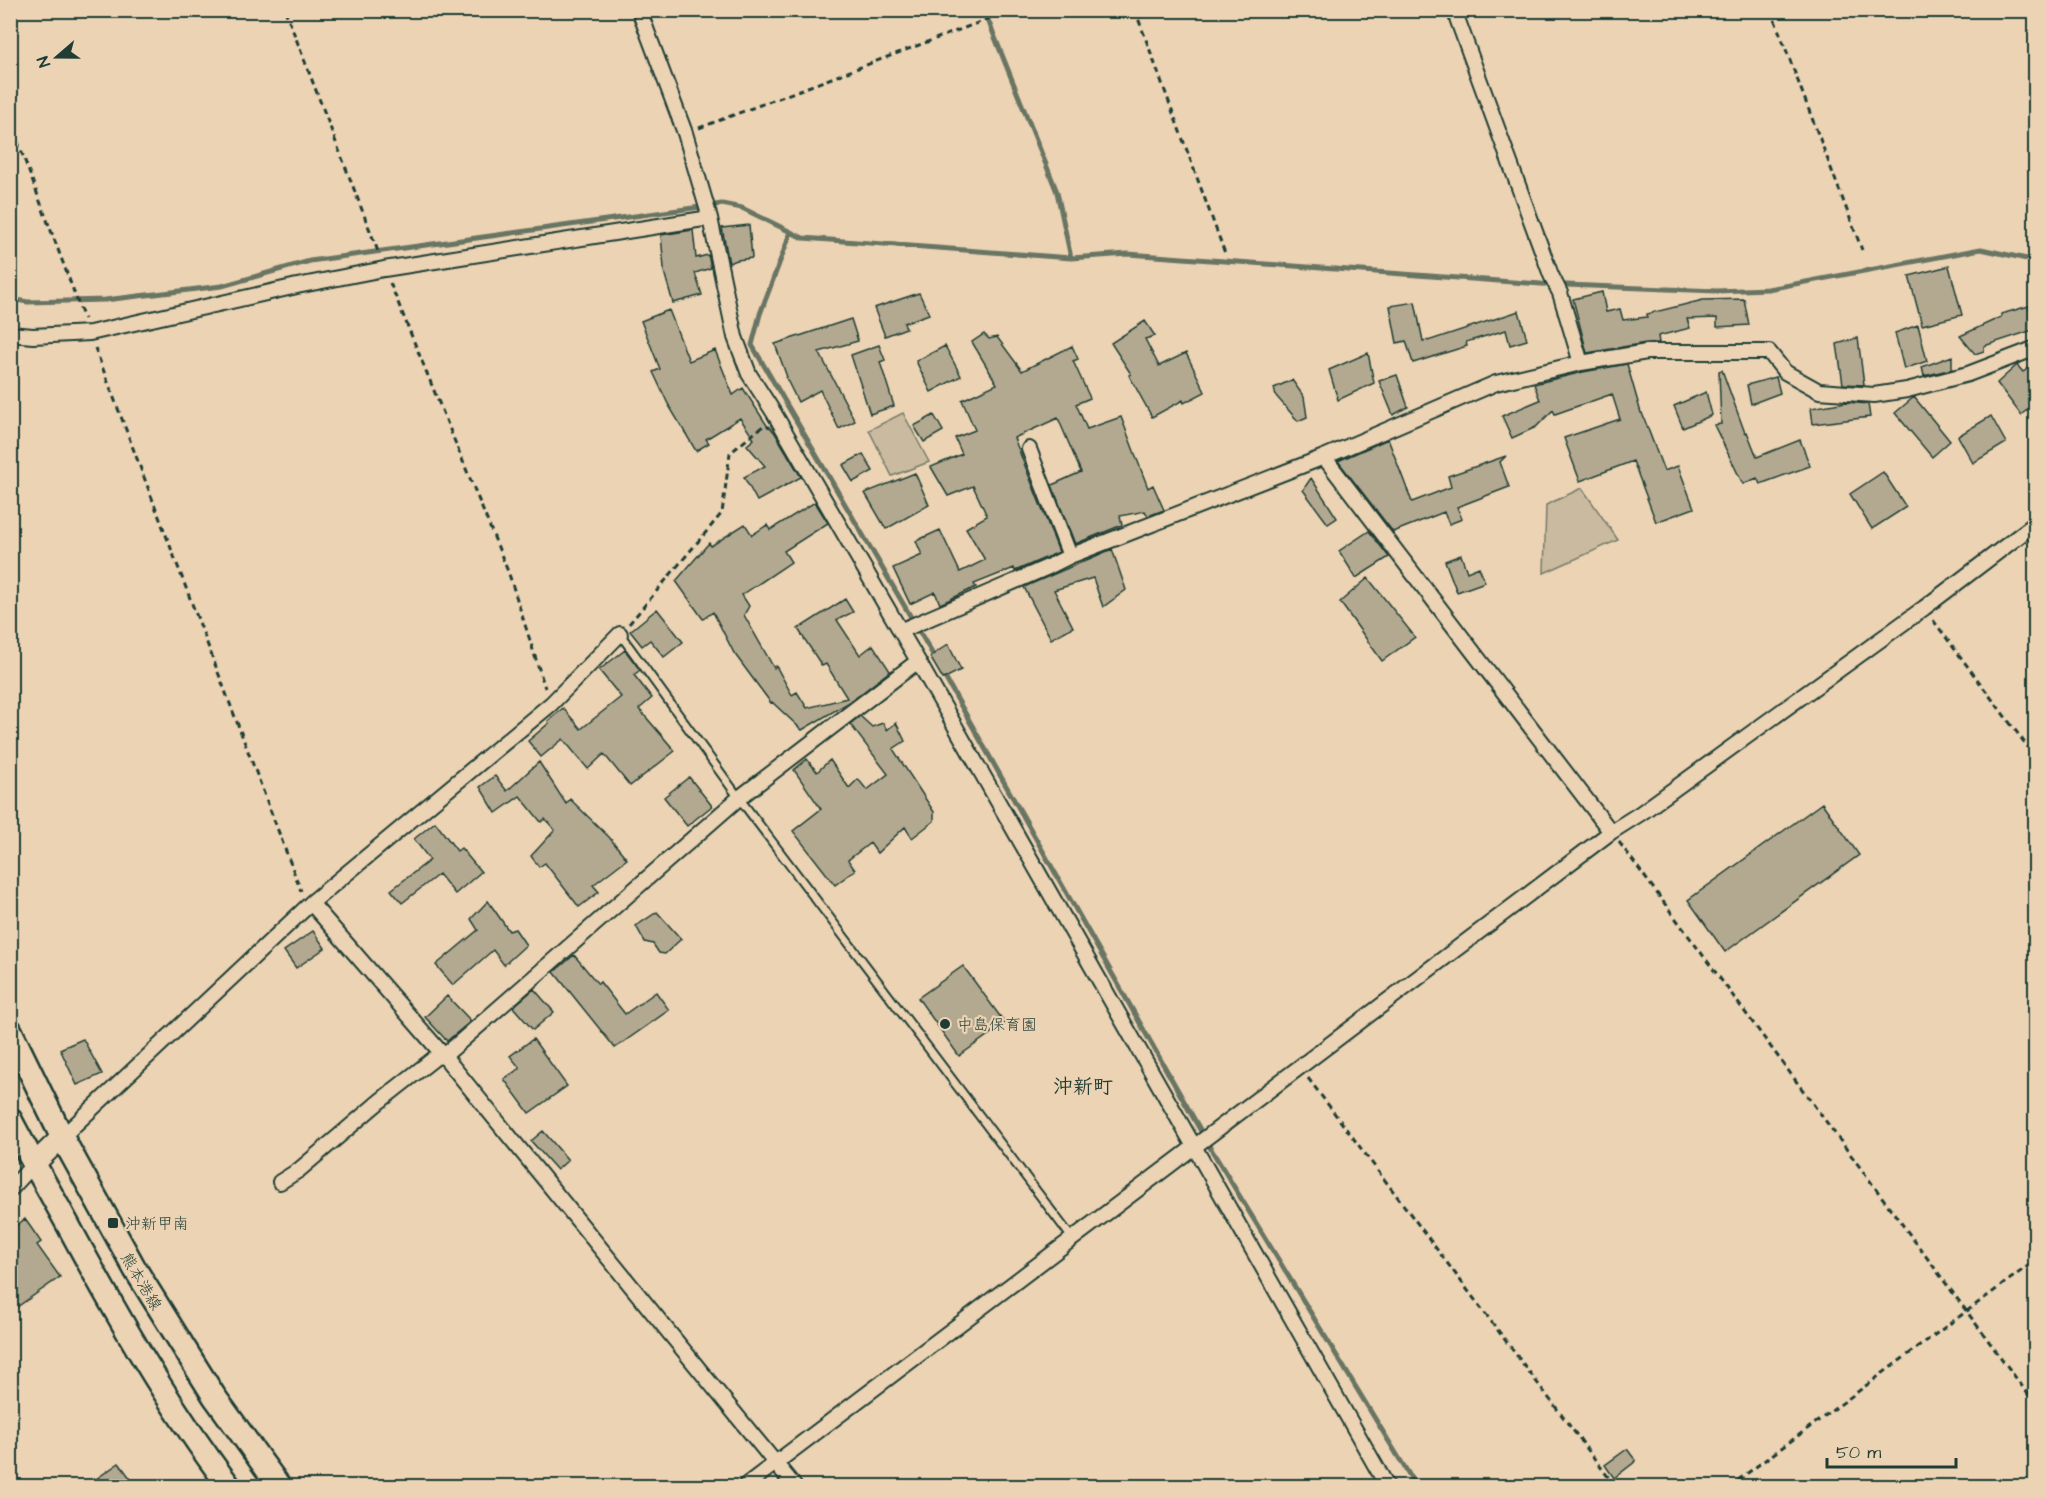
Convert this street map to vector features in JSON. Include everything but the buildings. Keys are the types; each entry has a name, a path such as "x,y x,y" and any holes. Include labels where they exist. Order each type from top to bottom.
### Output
{"main road":[{"name":"熊本港線","path":"10,1030 62,1137 147,1289 214,1396 279,1486"},
{"path":"10,1119 120,1321 164,1392 229,1486"}],"street":[{"path":"639,10 685,133 710,218 735,337 749,374 774,412 918,661 1387,1486"},
{"path":"1454,10 1551,275 1560,293 1581,363"},
{"path":"10,334 33,336 90,333 384,268 710,218"},
{"path":"900,631 1070,556 1324,457 1496,383 1581,363 1647,352 1769,352 1785,372 1819,391 1874,395 1907,390 1968,374 2036,348"},
{"path":"1029,449 1070,556"},
{"path":"1324,457 1611,832"},
{"path":"745,1486 1611,832 1641,813 1924,608 2036,524"},
{"path":"10,1190 62,1137 311,903 551,704 620,634"},
{"path":"280,1182 298,1170 436,1057 444,1056 739,798 918,661"},
{"path":"311,903 444,1056 794,1486"}],"lane":[{"path":"620,634 739,798 1072,1238"}],"path":[{"path":"285,10 384,268 509,574 551,704"},
{"path":"685,133 1012,10"},
{"path":"1134,10 1226,256"},
{"path":"1772,10 1862,250"},
{"path":"10,121 299,889 311,903"},
{"path":"620,634 722,513 730,453 760,430 774,412"},
{"path":"1924,608 2036,758"},
{"path":"1611,832 2036,1405"},
{"path":"1299,1066 1615,1486"},
{"path":"1730,1486 2036,1260"}],"shaded area":[{"path":"903,413 929,462 892,476 869,430"},
{"path":"1582,488 1618,540 1544,573 1546,505"}],"waterway":[{"path":"984,10 1057,192 1071,258"},
{"path":"10,299 28,302 105,300 222,286 310,261 722,204 742,208 803,238 1071,258 1128,254 1541,284 1717,291 1768,289 1981,249 2036,261"},
{"path":"791,232 760,314 752,345 936,660"},
{"path":"943,674 1211,1149 1416,1486"}],"place":[{"name":"中島保育園","path":"945,1024"},
{"name":"沖新甲南","path":"113,1223"}],"district":[{"name":"沖新町","path":"1083,1086"}]}
